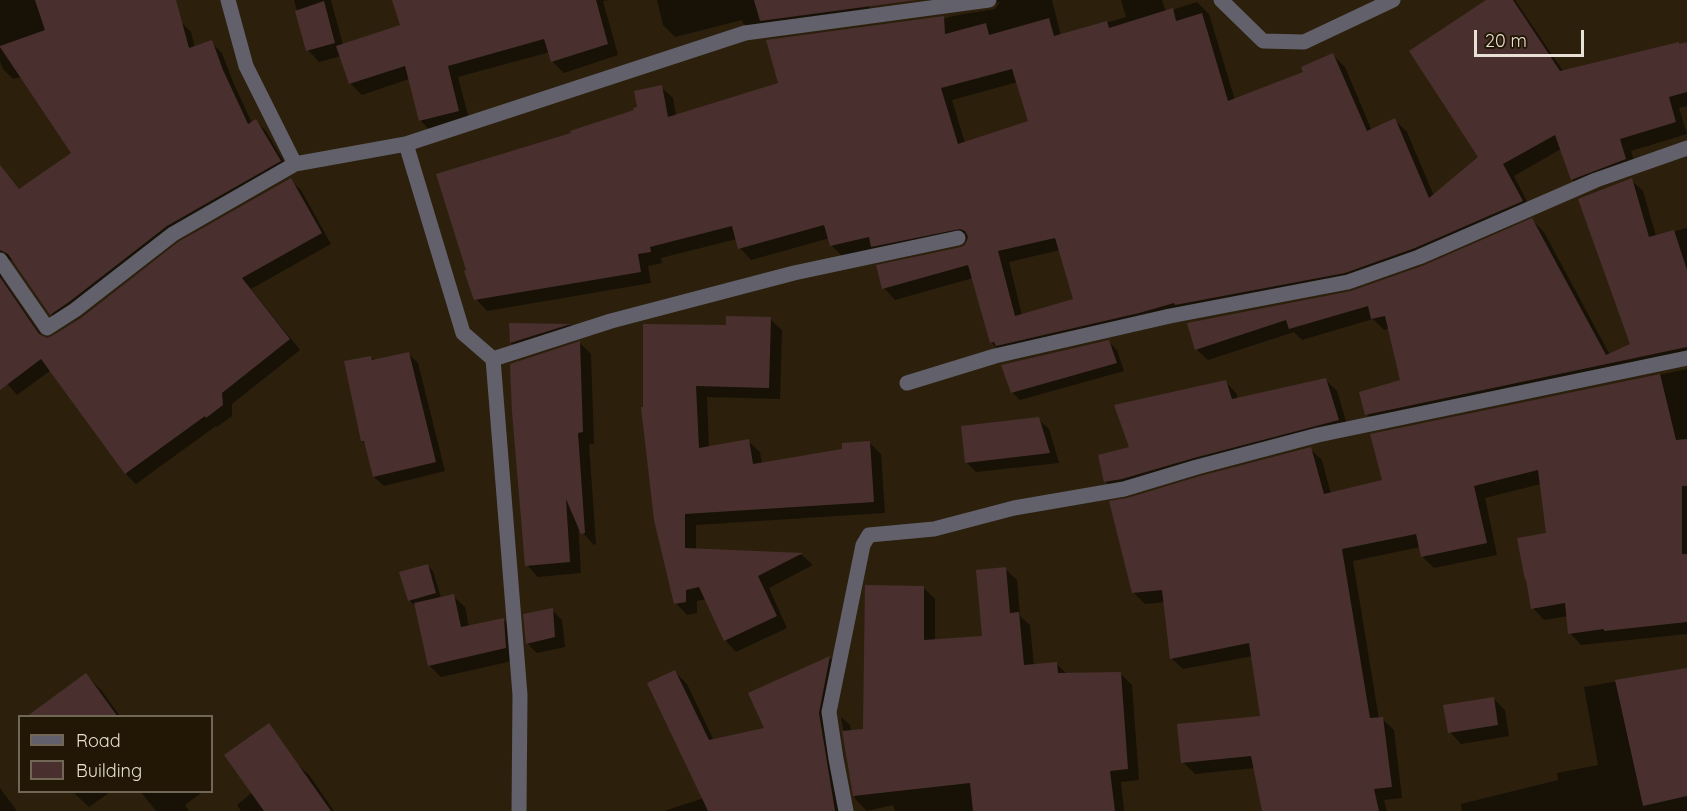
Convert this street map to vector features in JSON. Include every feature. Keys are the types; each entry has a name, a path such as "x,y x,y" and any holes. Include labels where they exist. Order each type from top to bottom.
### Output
{"street":[{"path":"228,0 246,66 295,164"},
{"path":"0,260 48,328 75,310 173,234 295,164 406,144 745,33 989,0"},
{"path":"1221,0 1263,41 1304,42 1393,0"},
{"path":"406,144 463,333 493,359 520,695 519,811"},
{"path":"907,382 995,356 1170,316 1348,282 1419,256 1596,180 1687,148"},
{"path":"493,359 634,315 794,273 958,238"},
{"path":"846,811 829,712 863,545 869,535 934,529 1014,508 1124,489 1318,435 1687,358"}],"building":[{"path":"35,0 176,0 189,48 212,40 248,124 256,119 281,161 167,226 50,315 8,254 0,250 0,165 19,189 71,153 0,47 45,30"},
{"path":"392,0 596,0 608,44 551,62 544,39 448,66 459,111 419,121 405,66 349,84 336,46 400,25"},
{"path":"754,0 916,0 760,21"},
{"path":"1486,0 1513,0 1560,71 1687,42 1687,92 1669,97 1676,122 1620,139 1626,159 1571,180 1555,135 1503,164 1523,201 1415,248 1345,273 1175,305 1174,303 996,346 994,342 990,343 968,265 882,289 876,265 961,247 965,245 968,237 965,231 960,229 871,247 869,237 830,246 824,225 738,249 732,226 650,247 651,252 638,254 641,272 474,300 436,174 571,133 570,131 634,110 633,108 637,107 634,91 662,85 668,117 778,83 766,40 944,16 945,34 986,23 989,35 1049,18 1054,36 1107,21 1109,28 1173,8 1176,21 1202,13 1228,101 1303,72 1301,67 1333,53 1367,131 1395,118 1429,198 1478,157 1409,51","holes":["1012,69 1028,121 958,144 941,88","1055,238 1073,299 1015,316 998,251"]},
{"path":"324,1 335,43 306,51 295,11"},
{"path":"291,178 322,233 242,278 290,339 222,393 223,405 206,418 205,416 125,474 41,359 0,390 0,277 39,334 47,338 81,318 178,242"},
{"path":"1632,178 1649,237 1674,230 1687,270 1687,347 1365,415 1359,392 1400,380 1385,316 1371,319 1368,306 1289,329 1286,320 1195,350 1187,323 1351,291 1422,266 1532,218 1606,355 1630,344 1578,199"},
{"path":"726,316 771,317 769,388 696,386 699,448 749,439 753,464 842,449 842,443 870,441 874,502 685,514 685,548 803,553 758,576 777,616 724,641 699,587 686,590 686,602 674,604 654,520 641,407 643,407 643,324 726,325"},
{"path":"509,323 571,324 510,343"},
{"path":"1109,340 1117,363 1011,393 1001,365"},
{"path":"580,341 583,432 578,433 585,533 581,534 566,499 570,562 525,566 510,364"},
{"path":"409,352 436,462 373,477 364,441 361,441 344,361 371,356 372,360"},
{"path":"1660,374 1676,440 1687,439 1687,486 1682,486 1682,554 1687,554 1687,622 1568,634 1565,603 1531,609 1517,538 1546,533 1538,470 1474,486 1487,543 1421,557 1416,534 1342,549 1370,718 1383,717 1392,787 1374,789 1379,811 1262,811 1251,756 1181,763 1177,724 1260,716 1249,643 1170,659 1162,590 1132,593 1109,501 1311,447 1324,494 1382,480 1370,434"},
{"path":"1326,378 1339,420 1104,482 1098,455 1129,447 1114,405 1226,380 1232,399"},
{"path":"1039,417 1050,453 965,463 961,426"},
{"path":"428,564 436,593 408,601 399,572"},
{"path":"1006,567 1010,613 1019,612 1024,665 1057,662 1058,673 1121,672 1128,769 1110,771 1115,811 973,811 970,783 853,796 842,731 863,729 865,585 924,586 924,640 982,636 976,570"},
{"path":"454,594 461,627 504,618 506,648 428,666 414,603"},
{"path":"553,608 555,637 526,644 523,614"},
{"path":"830,656 819,713 835,811 708,811 647,683 675,670 709,740 764,728 748,693"},
{"path":"1687,668 1687,796 1643,806 1615,680"},
{"path":"86,673 117,715 29,715"},
{"path":"1494,697 1498,725 1448,733 1443,705"},
{"path":"269,723 331,811 264,811 224,755"}]}
